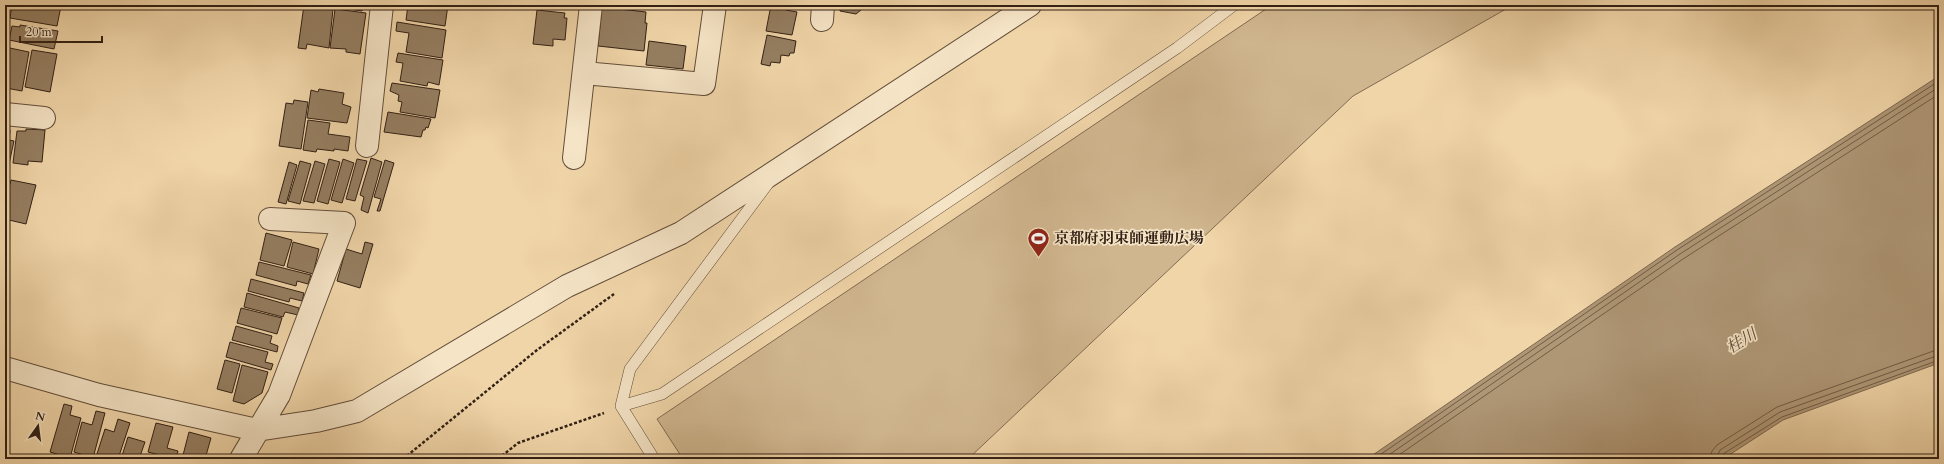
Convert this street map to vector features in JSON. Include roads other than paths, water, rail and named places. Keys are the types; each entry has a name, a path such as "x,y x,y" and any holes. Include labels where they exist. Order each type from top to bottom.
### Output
{"street":[{"path":"366,146 382,5"},
{"path":"574,158 591,5"},
{"path":"584,73 704,84 715,5"},
{"path":"5,369 99,395 257,430 316,421 357,412 567,286 681,233 777,172 1030,5"},
{"path":"5,114 44,118"},
{"path":"241,459 279,395 344,223 270,219"}],"lane":[{"path":"621,406 662,394 1170,52 1234,5"},
{"path":"654,459 621,406 630,369 777,172"}],"water":[{"name":"桂川","path":"1939,76 1939,363 1783,420 1723,459 1367,459 1675,247"}],"place":[{"name":"京都府羽束師運動広場","path":"1039,258"}]}
